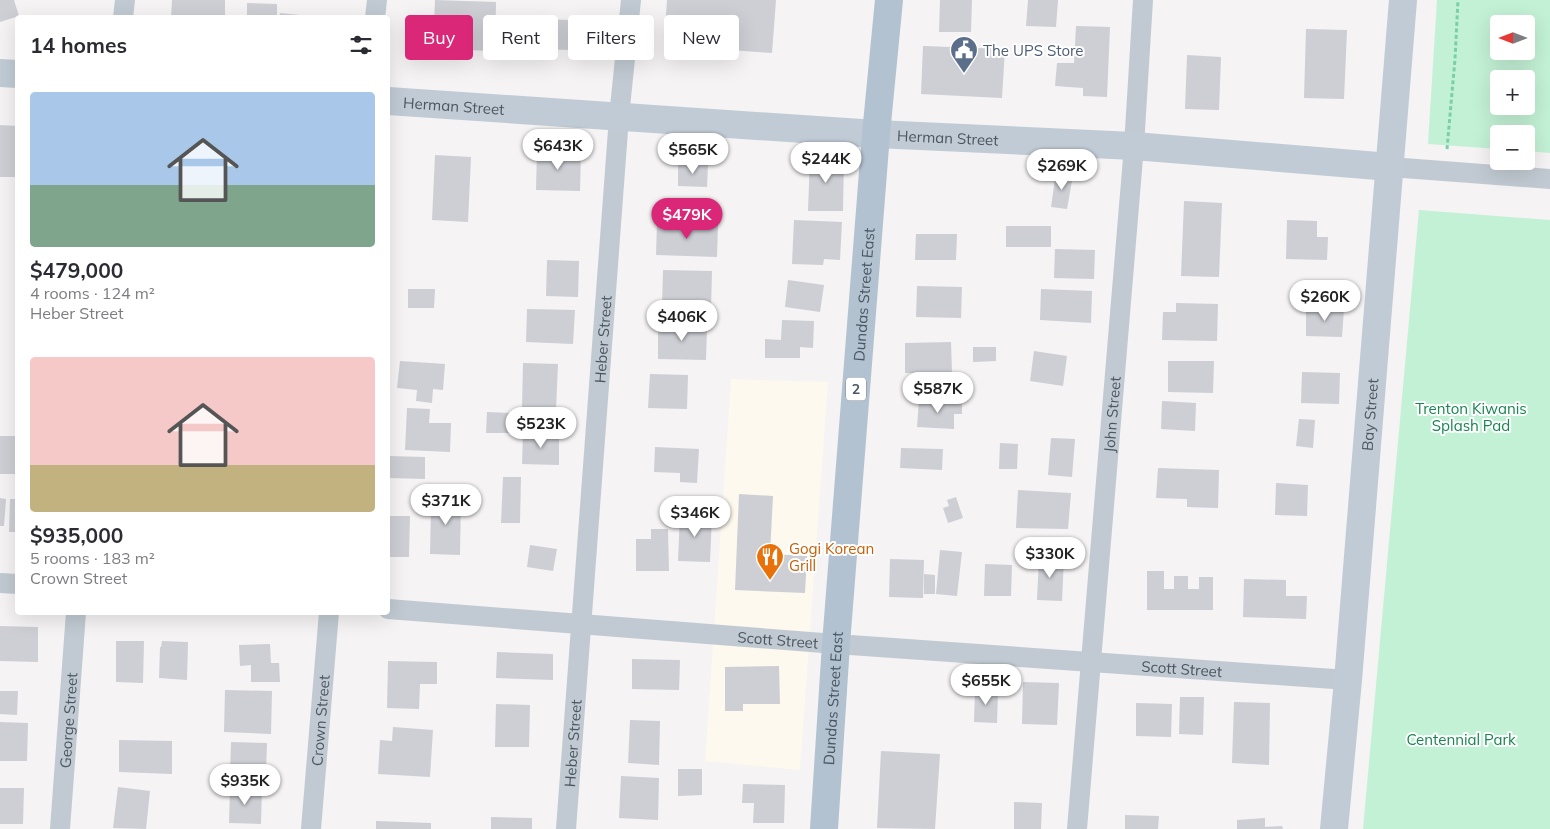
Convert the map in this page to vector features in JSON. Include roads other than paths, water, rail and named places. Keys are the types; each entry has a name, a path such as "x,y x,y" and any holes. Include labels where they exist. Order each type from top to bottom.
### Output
{"main road":[{"name":"Dundas Street East","path":"824,829 836,644 876,134 890,0"}],"street":[{"path":"123,15 125,0"},
{"path":"376,15 377,0"},
{"name":"Heber Street","path":"566,829 619,117 631,0"},
{"name":"John Street","path":"1077,829 1134,146 1143,0"},
{"name":"Bay Street","path":"1334,829 1348,680 1403,0"},
{"path":"0,73 15,74"},
{"name":"Herman Street","path":"390,101 876,134 1134,146 1390,167"},
{"path":"1390,167 1550,179"},
{"path":"0,583 15,584"},
{"name":"Scott Street","path":"390,609 836,644 1348,680"},
{"name":"George Street","path":"60,829 76,615"},
{"name":"Crown Street","path":"311,829 329,615"}],"place":[{"name":"The UPS Store","path":"964,74"},
{"name":"Gogi Korean Grill","path":"770,581"}],"park label":[{"name":"Trenton Kiwanis Splash Pad","path":"1471,416"},
{"name":"Centennial Park","path":"1461,739"}]}
